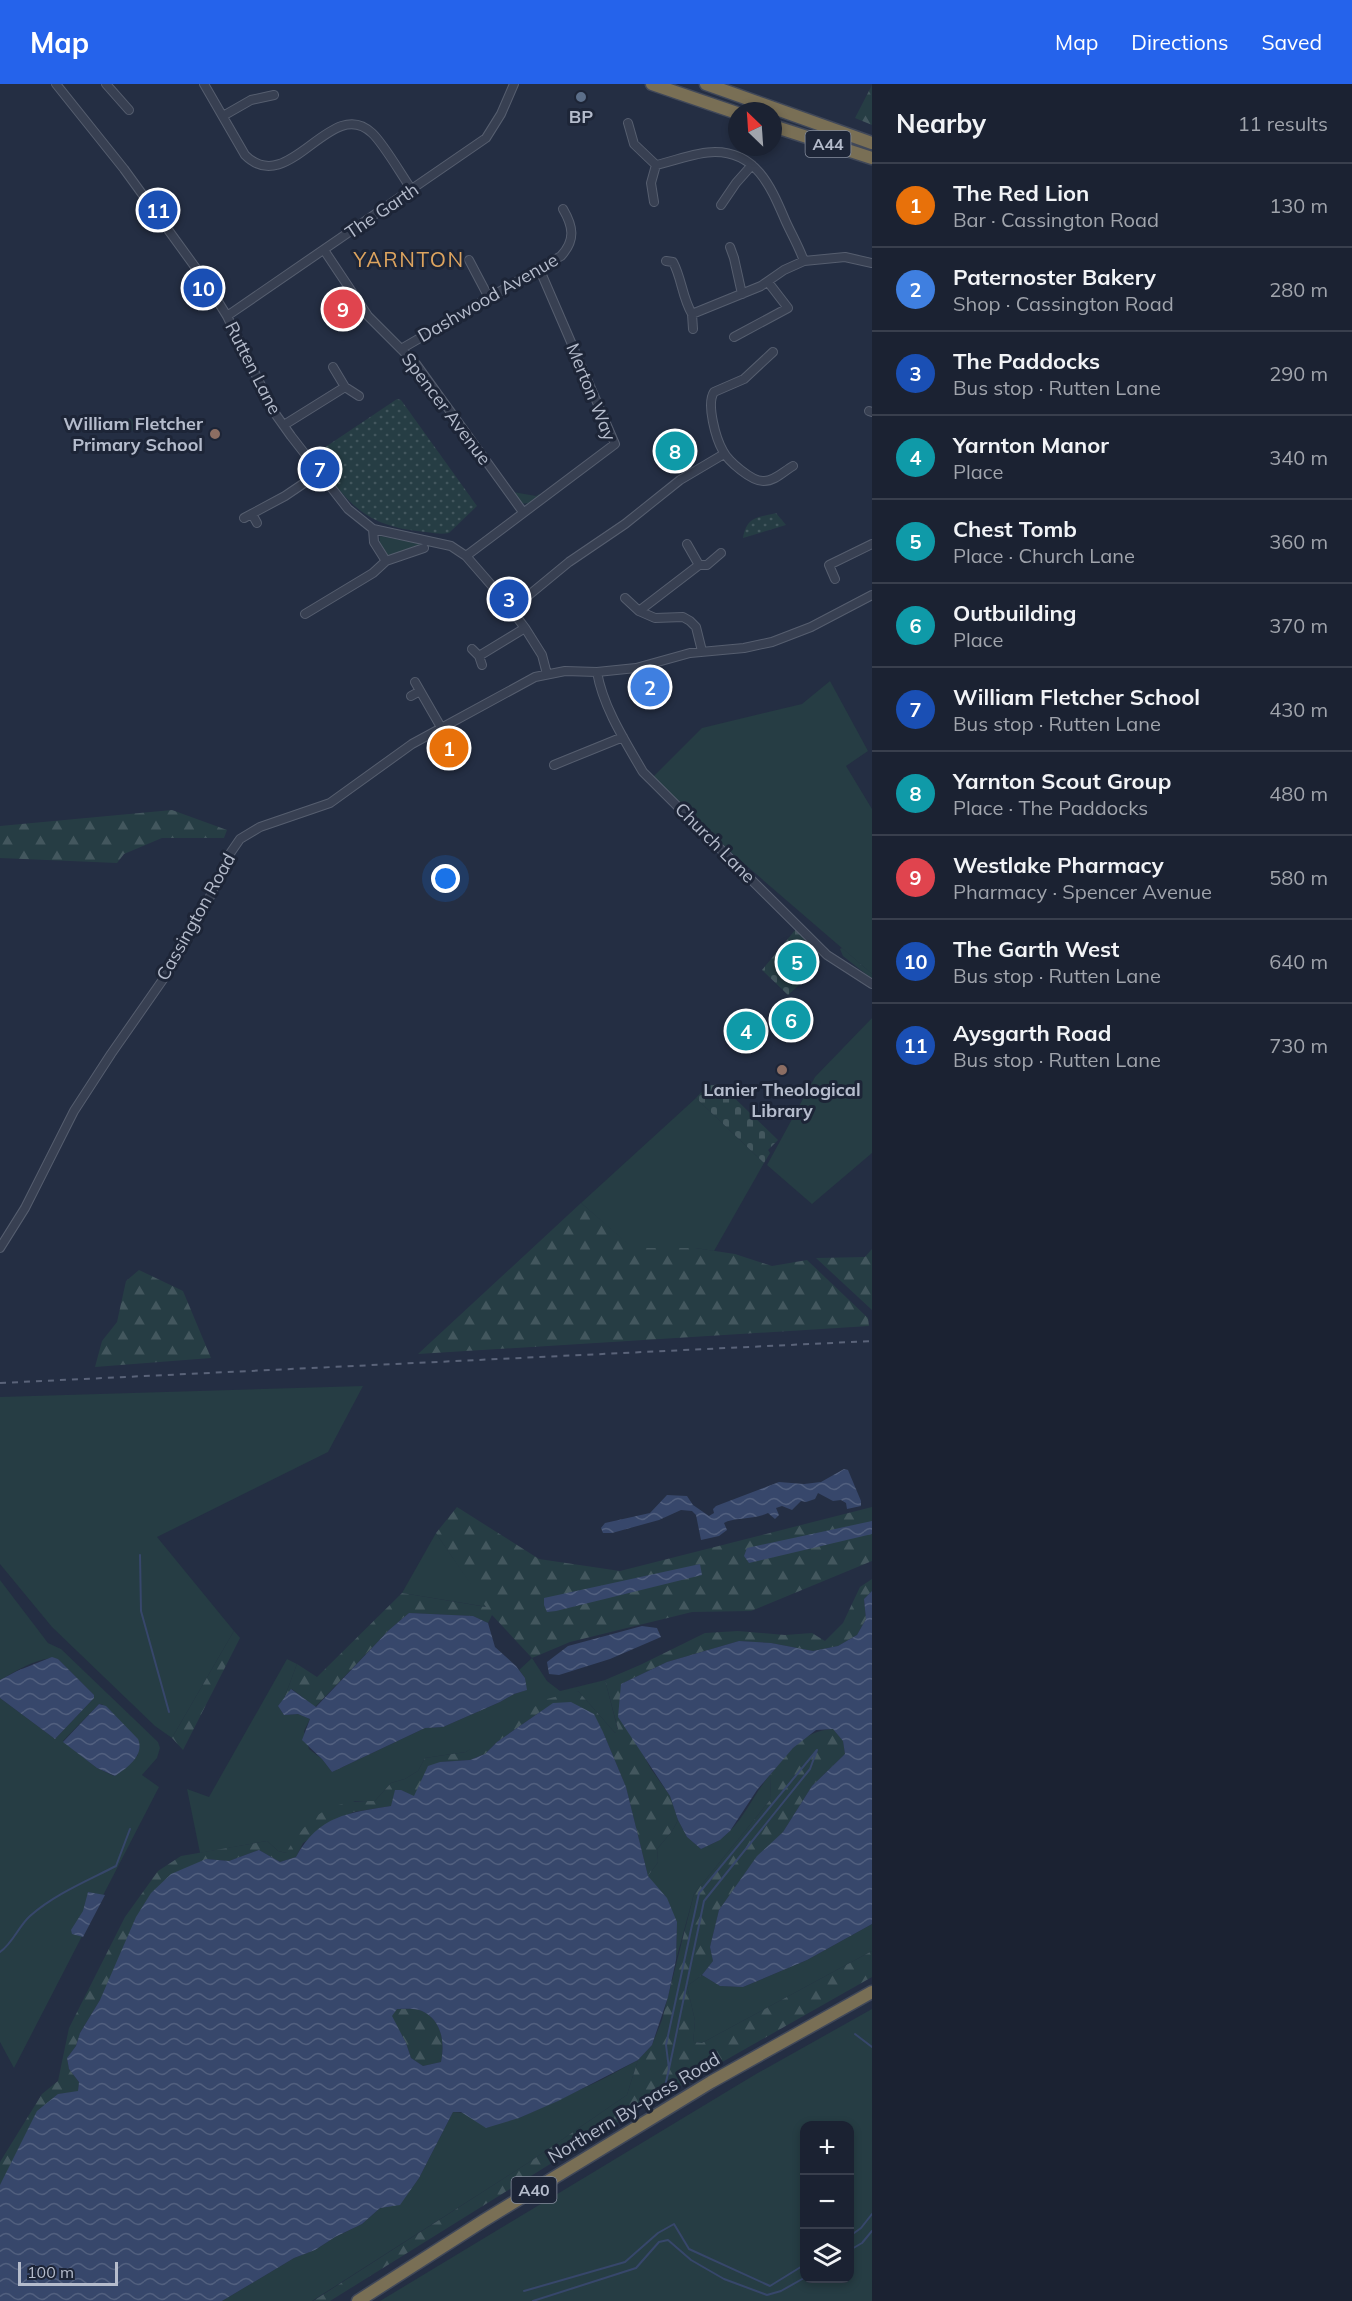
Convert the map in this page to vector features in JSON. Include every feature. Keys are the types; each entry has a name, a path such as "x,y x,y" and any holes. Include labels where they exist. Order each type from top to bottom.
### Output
{"highway":[{"path":"652,84 728,110"},
{"name":"A44","path":"706,84 872,143"},
{"name":"A44","path":"782,129 872,158"},
{"name":"Northern By-pass Road","path":"357,2301 711,2082 872,1992"}],"street":[{"name":"Rutten Lane","path":"56,84 130,177 202,277 227,316 266,397 319,473 355,516 373,529 451,546 466,556 512,609 542,655 547,674"},
{"path":"106,84 129,110"},
{"path":"204,84 245,154 253,162 266,166 283,164 340,126 353,124 372,132 412,190"},
{"name":"The Garth","path":"227,316 486,138 501,114 514,84"},
{"path":"223,116 251,100 274,95"},
{"path":"628,123 634,144 656,165"},
{"path":"656,165 713,152 732,154 752,165 758,169 769,184 804,261"},
{"path":"654,202 651,183 656,165"},
{"path":"721,205 752,165"},
{"name":"Dashwood Avenue","path":"401,349 488,296 561,256 572,238 569,219 563,209"},
{"path":"730,247 742,294"},
{"name":"Spencer Avenue","path":"324,250 368,316 401,349 430,383 523,512"},
{"path":"692,314 768,282 784,270 804,261 845,257 871,260"},
{"path":"469,260 488,296"},
{"path":"666,261 673,262 679,273 682,293 692,314 693,329"},
{"name":"Merton Way","path":"466,556 615,444 539,268"},
{"path":"734,337 788,308 768,282"},
{"path":"773,352 744,379 720,389 711,396 711,407 724,454 755,480 764,482 773,479 788,465"},
{"path":"333,367 345,387 359,396"},
{"path":"284,425 345,387"},
{"path":"512,609 569,562 625,524 680,480 724,454"},
{"path":"244,518 287,500 319,473"},
{"path":"252,514 257,523"},
{"path":"373,529 374,542 386,561"},
{"path":"835,579 829,565 872,542"},
{"path":"687,544 699,565"},
{"path":"305,614 373,573 386,561 424,548"},
{"path":"639,611 699,565 707,565 721,553"},
{"name":"Cassington Road","path":"0,1248 25,1208 74,1111 171,968 240,839 260,827 330,803 387,761 429,735 535,677 565,671 597,672 636,668 702,651 744,648 782,639 872,595"},
{"path":"626,598 639,611 656,618 683,617 690,621 696,627 702,651"},
{"path":"479,656 525,628"},
{"path":"472,649 479,656 482,665"},
{"name":"Church Lane","path":"597,672 623,737 643,772 834,961 872,984"},
{"path":"415,682 442,729"},
{"path":"411,696 420,691"},
{"path":"554,765 623,737"}],"green space":[{"path":"872,85 872,125 855,118"},
{"path":"397,399 401,400 477,506 449,533 441,534 397,527 367,515 345,496 312,456"},
{"path":"130,418 135,423 136,429 125,433 122,422"},
{"path":"513,492 541,496 530,503 520,504"},
{"path":"776,513 786,525 743,538 750,522 758,517"},
{"path":"380,536 434,546 388,556 379,542"},
{"path":"830,681 868,751 846,766 872,809 872,974 734,855 652,778 702,728 802,704"},
{"path":"172,810 227,830 224,838 162,838 124,854 117,863 0,858 0,826"},
{"path":"796,929 818,957 819,967 788,995 762,970"},
{"path":"842,948 872,974 872,979 843,956 840,949"},
{"path":"872,1018 872,1153 812,1204 767,1165 815,1077"},
{"path":"720,1084 778,1140 768,1150 770,1153 764,1163 696,1098 707,1086"},
{"path":"696,1098 764,1163 714,1251 695,1248 632,1248 581,1203"},
{"path":"581,1203 633,1248 695,1248 735,1254 772,1266 807,1260 868,1318 869,1326 418,1354"},
{"path":"872,1249 872,1310 816,1258 865,1257"},
{"path":"139,1270 183,1291 211,1358 95,1367 102,1341 117,1322 126,1281"},
{"path":"363,1386 328,1452 157,1537 234,1631 172,1738 155,1726 52,1627 0,1564 0,1397"},
{"path":"457,1507 539,1559 620,1571 872,1507 872,1561 751,1611 692,1612 570,1642 532,1658 492,1615 488,1623 473,1616 409,1613 389,1630 315,1707 292,1689 284,1699 297,1664 317,1677 402,1593 486,1607 436,1533"},
{"path":"436,1533 487,1607 402,1593"},
{"path":"872,1579 872,1591 864,1599 866,1619 857,1635 838,1646 813,1651 771,1643 739,1641 667,1662 621,1684 636,1742 670,1796 678,1820 657,1849 658,1862 648,1876 626,1787 603,1732 553,1703 497,1742 485,1754 470,1760 440,1762 414,1797 401,1790 391,1806 353,1812 303,1843 296,1857 280,1862 259,1850 229,1861 206,1859 100,2000 80,2033 76,2046 67,2058 69,2069 79,2082 78,2092 58,2094 0,2185 0,2162 42,2094 58,2081 69,2028 125,1917 158,1871 181,1856 267,1841 278,1851 286,1853 304,1828 322,1812 345,1803 375,1801 391,1783 405,1779 418,1771 425,1758 466,1752 547,1699 578,1691 615,1733 618,1729 605,1680 705,1633 738,1631 785,1635 812,1633 825,1641 843,1623 860,1587"},
{"path":"0,1580 48,1643 61,1649 158,1742 160,1748 157,1758 142,1775 159,1787 14,2068 0,2042 0,1698 55,1739 94,1698 94,1695 58,1659 52,1658 37,1661 0,1680","holes":["99,1704 102,1704 138,1755 114,1776 97,1768 63,1741"]},
{"path":"234,1631 240,1638 183,1750 172,1738"},
{"path":"532,1658 547,1681 560,1691 605,1680 618,1730 615,1733 578,1691 466,1752 425,1758 418,1771 405,1779 391,1783 375,1801 355,1801 286,1853 278,1851 267,1841 200,1853 187,1789 209,1797 287,1659 297,1664 284,1699 278,1706 284,1715 298,1714 310,1719 304,1731 309,1749 322,1759 332,1772 425,1728 443,1727 526,1690 525,1678 519,1670"},
{"path":"833,1729 843,1741 845,1754 812,1786 783,1832 757,1857 719,1910 710,1947 713,1961 702,1975 687,1986 695,2021 693,2042 702,2043 872,1951 872,1977 629,2115 330,2301 313,2301 528,2163 627,2095 638,2060 652,2045 662,2020 694,1894 771,1799 770,1775 784,1758 804,1738"},
{"path":"770,1775 771,1799 694,1894 676,1960 677,1922 648,1876 658,1862 657,1849 678,1820 687,1837 701,1849 720,1840 736,1824"},
{"path":"872,1924 872,1951 702,2043 693,2042 695,2021 687,1986 702,1975 720,1986 743,1987 807,1960"},
{"path":"397,2009 419,2010 434,2020 442,2040 441,2062 423,2066 411,2058 406,2043 391,2016"},
{"path":"872,2009 872,2301 380,2301 756,2074"},
{"path":"638,2060 627,2095 528,2163 312,2301 222,2301 294,2258 315,2250 362,2224 380,2208 400,2204 419,2178 453,2112 519,2118"}],"water":[{"path":"844,1469 848,1470 861,1506 847,1509 846,1503 841,1500 833,1501 818,1493 815,1499 801,1501 792,1510 782,1506 776,1508 779,1515 775,1519 768,1513 728,1521 724,1523 727,1530 719,1536 701,1540 696,1515 692,1511 681,1510 659,1520 612,1533 603,1533 601,1528 605,1523 650,1513 667,1495 687,1496 693,1505 709,1516 714,1513 713,1509 716,1506 779,1482 804,1484 821,1482"},
{"path":"872,1521 872,1534 749,1563 744,1556 747,1548"},
{"path":"700,1564 702,1575 556,1611 547,1612 544,1605 544,1598"},
{"path":"872,1591 872,1924 807,1960 743,1987 720,1986 702,1975 713,1961 710,1947 719,1910 757,1856 783,1832 812,1786 845,1754 843,1741 833,1729 816,1730 793,1748 757,1790 730,1831 720,1840 701,1849 687,1837 678,1820 670,1796 618,1717 621,1684 667,1662 739,1641 771,1643 813,1651 838,1646 857,1635 866,1619 864,1599"},
{"path":"409,1613 473,1616 488,1623 495,1647 516,1666 525,1678 527,1690 443,1727 425,1728 332,1772 302,1740 310,1719 298,1714 284,1715 278,1706 291,1689 316,1707 389,1630"},
{"path":"642,1626 657,1628 661,1637 610,1659 559,1675 549,1674 547,1662 568,1646"},
{"path":"52,1657 58,1659 94,1695 94,1698 55,1739 0,1698 0,1680"},
{"path":"571,1702 594,1714 626,1787 648,1876 667,1898 677,1922 676,1960 668,1997 652,2045 638,2060 558,2101 519,2118 486,2128 461,2112 453,2112 419,2178 400,2205 380,2208 362,2224 315,2250 294,2258 222,2301 0,2301 0,2185 37,2111 58,2094 78,2091 79,2082 69,2069 67,2058 76,2046 80,2033 100,2000 136,1917 151,1893 171,1874 206,1859 229,1861 259,1850 280,1862 296,1857 314,1832 325,1824 348,1814 391,1806 395,1790 401,1790 414,1796 428,1766 440,1762 470,1760 485,1754 497,1742 553,1703","holes":["397,2009 419,2010 434,2020 442,2040 441,2062 423,2066 411,2058 392,2016"]},
{"path":"99,1704 106,1706 138,1739 140,1745 134,1760 115,1776 97,1768 63,1742"},
{"path":"88,1892 105,1895 83,1937 72,1934 71,1930 83,1911"}],"waterway":[{"path":"140,1555 141,1611 169,1712"},
{"path":"663,2095 669,2069 704,1901 810,1769 817,1750 699,1893 666,2045 669,2069"},
{"path":"0,1952 26,1920 40,1908 72,1888 116,1866 130,1829"},
{"path":"855,2034 872,2047"},
{"path":"854,2233 872,2214"},
{"path":"524,2291 625,2262 658,2233 674,2224 689,2249 770,2286 800,2267"},
{"path":"854,2248 862,2243 872,2231"},
{"path":"533,2301 636,2268 659,2242 668,2240 691,2260 724,2279 767,2295 781,2291 800,2280"}],"railway":[{"path":"0,1383 872,1341"}],"place":[{"name":"BP","path":"581,97"},
{"name":"Aysgarth Road","path":"158,210"},
{"name":"The Garth West","path":"203,288"},
{"name":"Westlake Pharmacy","path":"343,309"},
{"name":"William Fletcher Primary School","path":"215,434"},
{"name":"Yarnton Scout Group","path":"675,451"},
{"name":"William Fletcher School","path":"320,469"},
{"name":"The Paddocks","path":"509,599"},
{"name":"Paternoster Bakery","path":"650,687"},
{"name":"The Red Lion","path":"449,748"},
{"name":"Chest Tomb","path":"797,962"},
{"name":"Outbuilding","path":"791,1020"},
{"name":"Yarnton Manor","path":"746,1031"},
{"name":"Lanier Theological Library","path":"782,1070"}],"district":[{"name":"YARNTON","path":"409,260"}]}
